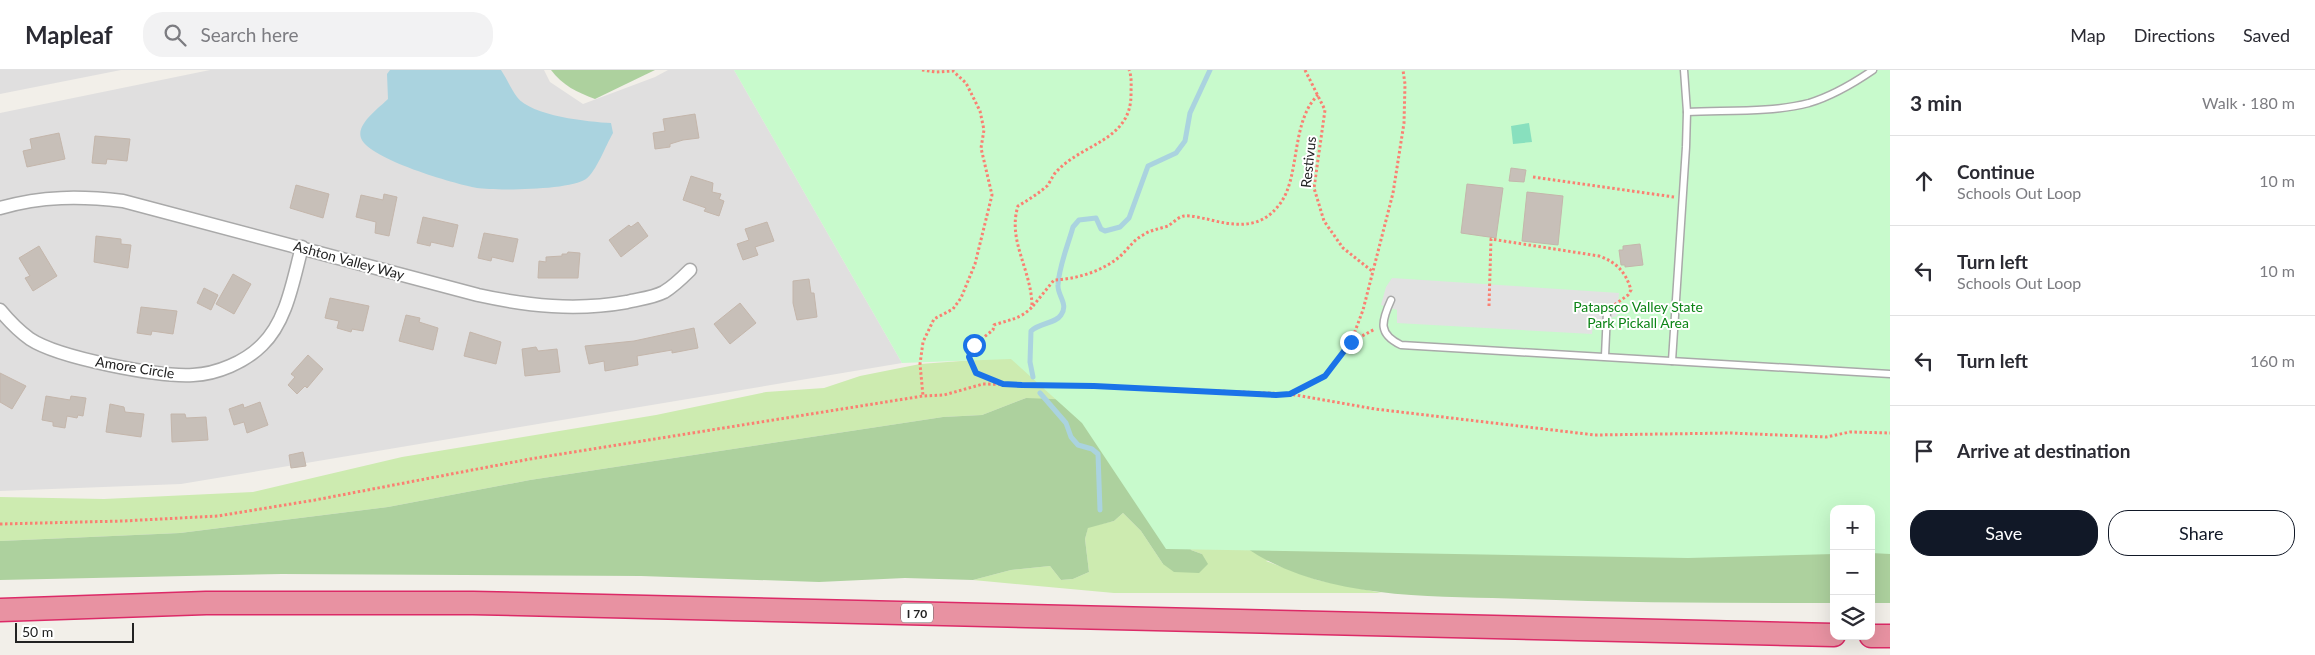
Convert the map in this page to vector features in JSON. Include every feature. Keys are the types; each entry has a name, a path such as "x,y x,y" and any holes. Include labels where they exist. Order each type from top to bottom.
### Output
{"highway":[{"name":"I 70","path":"0,610 206,603 473,603 1830,636"},
{"path":"1875,636 1890,636"}],"street":[{"name":"Ashton Valley Way","path":"0,208 57,197 87,197 123,201 518,304 558,307 612,305 652,297 679,282 690,270"},
{"name":"Amore Circle","path":"0,310 12,324 31,339 54,351 79,358 167,374 194,375 214,372 240,361 262,345 276,325 286,304 302,247"}],"lane":[{"path":"1672,361 1687,112 1684,70"},
{"path":"1687,112 1792,106 1810,102 1836,92 1873,70"},
{"path":"1391,300 1386,311 1384,325 1388,338 1401,345 1890,374"},
{"path":"1605,356 1607,312"}],"path":[{"path":"922,70 936,72 953,71 966,82 980,111 984,130 981,148 992,195 976,264 962,298 953,309 934,318 924,342 920,364 923,396"},
{"path":"1032,307 1030,284 1016,239 1014,220 1018,206 1047,185 1058,170 1092,146 1110,137 1121,125 1132,104 1129,70"},
{"name":"Restivus","path":"1305,70 1325,110 1314,188 1324,221 1343,248 1372,271"},
{"path":"1290,394 1325,376 1351,342 1363,310 1393,193 1404,123 1405,84 1402,70"},
{"path":"1003,384 976,373 969,357 971,351 974,345 993,330 994,325 1022,316 1054,280 1066,280 1102,270 1118,258 1137,239 1184,216 1195,216 1222,223 1253,225 1263,220 1283,200 1296,155 1302,122 1318,95"},
{"path":"1533,177 1682,198"},
{"path":"1489,306 1491,239 1599,256 1613,261 1629,281 1631,290 1628,295 1607,312"},
{"path":"1351,342 1384,325"},
{"path":"0,524 123,521 218,516 315,500 530,459 923,396 944,395 983,384 1290,394 1375,409 1595,435 1731,433 1826,437 1850,432 1890,433"}],"shaded area":[{"path":"0,70 121,70 0,94"},
{"path":"210,70 544,70 550,82 583,104 655,77 668,70 734,70 902,363 181,484 0,491 0,113"},
{"path":"1392,278 1619,293 1617,316 1593,323 1592,334 1397,323 1397,310 1381,305 1386,287"}],"green space":[{"path":"551,70 655,70 595,99 571,88"},
{"name":"Patapsco Valley State Park Pickall Area","path":"734,70 1890,70 1890,554 1875,553 1875,505 1830,505 1830,554 1688,558 1166,549 1082,423 1011,359 902,363"},
{"path":"1377,70 1890,425 1266,561 1317,580 1382,593 1114,593 973,580 1011,570 1050,566 1061,580 1073,579 1089,572 1085,539 1088,527 1114,521 1123,513 1141,531 1163,564 1202,554 1191,550 1026,398 982,415 943,417 530,480 388,507 180,533 0,541 0,497 104,499 253,492 402,457 656,415 766,392 824,388 860,376 920,364 1016,357"},
{"path":"1529,123 1532,142 1513,144 1511,126"},
{"path":"1026,398 1076,400 1185,538 1191,550 1202,554 1208,564 1199,573 1174,572 1163,564 1141,531 1123,513 1114,521 1088,528 1085,539 1089,572 1073,579 1061,580 1050,566 1011,570 973,580 905,578 819,582 641,576 282,574 0,580 0,541 180,533 388,507 530,480 943,417 982,415"},
{"path":"1890,483 1890,603 1875,603 1875,505 1830,505 1830,603 1601,601 1453,597 1380,592 1344,586 1309,577 1276,565 1245,547"}],"water":[{"path":"390,70 501,70 517,97 524,104 561,117 611,123 613,133 590,176 578,183 533,189 500,189 477,188 451,181 395,162 367,146 361,138 360,133 365,122 388,99 387,74"}],"building":[{"path":"695,114 699,138 683,140 670,144 670,147 655,149 653,133 665,131 663,119"},
{"path":"59,133 65,159 27,167 23,151 32,149 30,139"},
{"path":"95,136 130,139 127,161 107,159 106,164 92,163"},
{"path":"1511,168 1526,170 1524,182 1509,181"},
{"path":"691,176 713,183 712,192 721,194 719,199 724,201 719,216 704,211 706,208 683,200"},
{"path":"1467,184 1503,188 1496,238 1461,233"},
{"path":"296,185 329,194 323,218 290,208"},
{"path":"1527,192 1563,196 1558,245 1522,241"},
{"path":"384,194 397,197 389,236 375,233 376,222 356,217 361,195 383,200"},
{"path":"423,217 458,225 453,247 431,242 430,246 417,243"},
{"path":"638,222 648,236 621,257 609,240 629,225 631,227"},
{"path":"767,222 774,241 755,247 758,255 743,260 737,244 749,240 745,229"},
{"path":"484,233 518,239 513,262 492,257 491,261 478,258"},
{"path":"96,236 121,239 121,244 131,245 128,268 94,262"},
{"path":"1640,244 1643,265 1625,267 1625,265 1621,265 1619,250 1623,250 1623,246"},
{"path":"39,246 57,276 33,291 25,278 30,276 19,258"},
{"path":"568,252 580,253 578,278 538,278 539,261 546,262 546,257 562,256 562,254 567,254"},
{"path":"233,274 251,284 234,314 216,304"},
{"path":"809,279 811,293 814,293 817,317 797,320 793,303 793,281"},
{"path":"204,288 218,295 211,310 197,303"},
{"path":"330,298 369,306 363,331 352,329 351,332 337,328 339,321 325,318"},
{"path":"740,303 756,323 730,344 714,324"},
{"path":"141,307 177,311 173,334 152,331 151,335 137,333"},
{"path":"406,315 420,318 419,322 438,328 433,350 399,341"},
{"path":"694,328 698,348 672,353 672,350 637,356 638,365 605,371 604,361 589,364 585,346 634,341"},
{"path":"470,332 501,342 496,364 464,356"},
{"path":"536,347 538,351 557,349 560,372 525,376 522,349"},
{"path":"308,355 323,369 307,388 305,386 297,394 288,385 295,377 291,374"},
{"path":"0,373 26,386 12,409 0,402"},
{"path":"46,396 70,400 71,396 86,398 83,416 78,415 77,418 67,416 65,428 53,426 53,422 42,420"},
{"path":"260,402 268,425 247,433 244,422 234,425 229,409 243,404 244,408"},
{"path":"110,404 124,407 125,412 144,414 141,437 106,432"},
{"path":"171,414 185,414 186,418 206,417 208,440 172,442"},
{"path":"303,452 306,466 291,468 289,455"}],"waterway":[{"path":"1033,377 1030,362 1031,331 1055,320 1063,311 1064,307 1058,289 1059,278 1073,227 1079,220 1096,218 1101,229 1105,231 1120,227 1129,218 1148,166 1176,153 1185,141 1190,113 1210,70"},
{"path":"1040,393 1066,423 1071,437 1078,445 1092,449 1098,454 1100,510"}],"route":[{"path":"974,345 969,357 976,373 1003,384 1243,392 1276,395 1290,394 1325,376 1351,342"}]}
